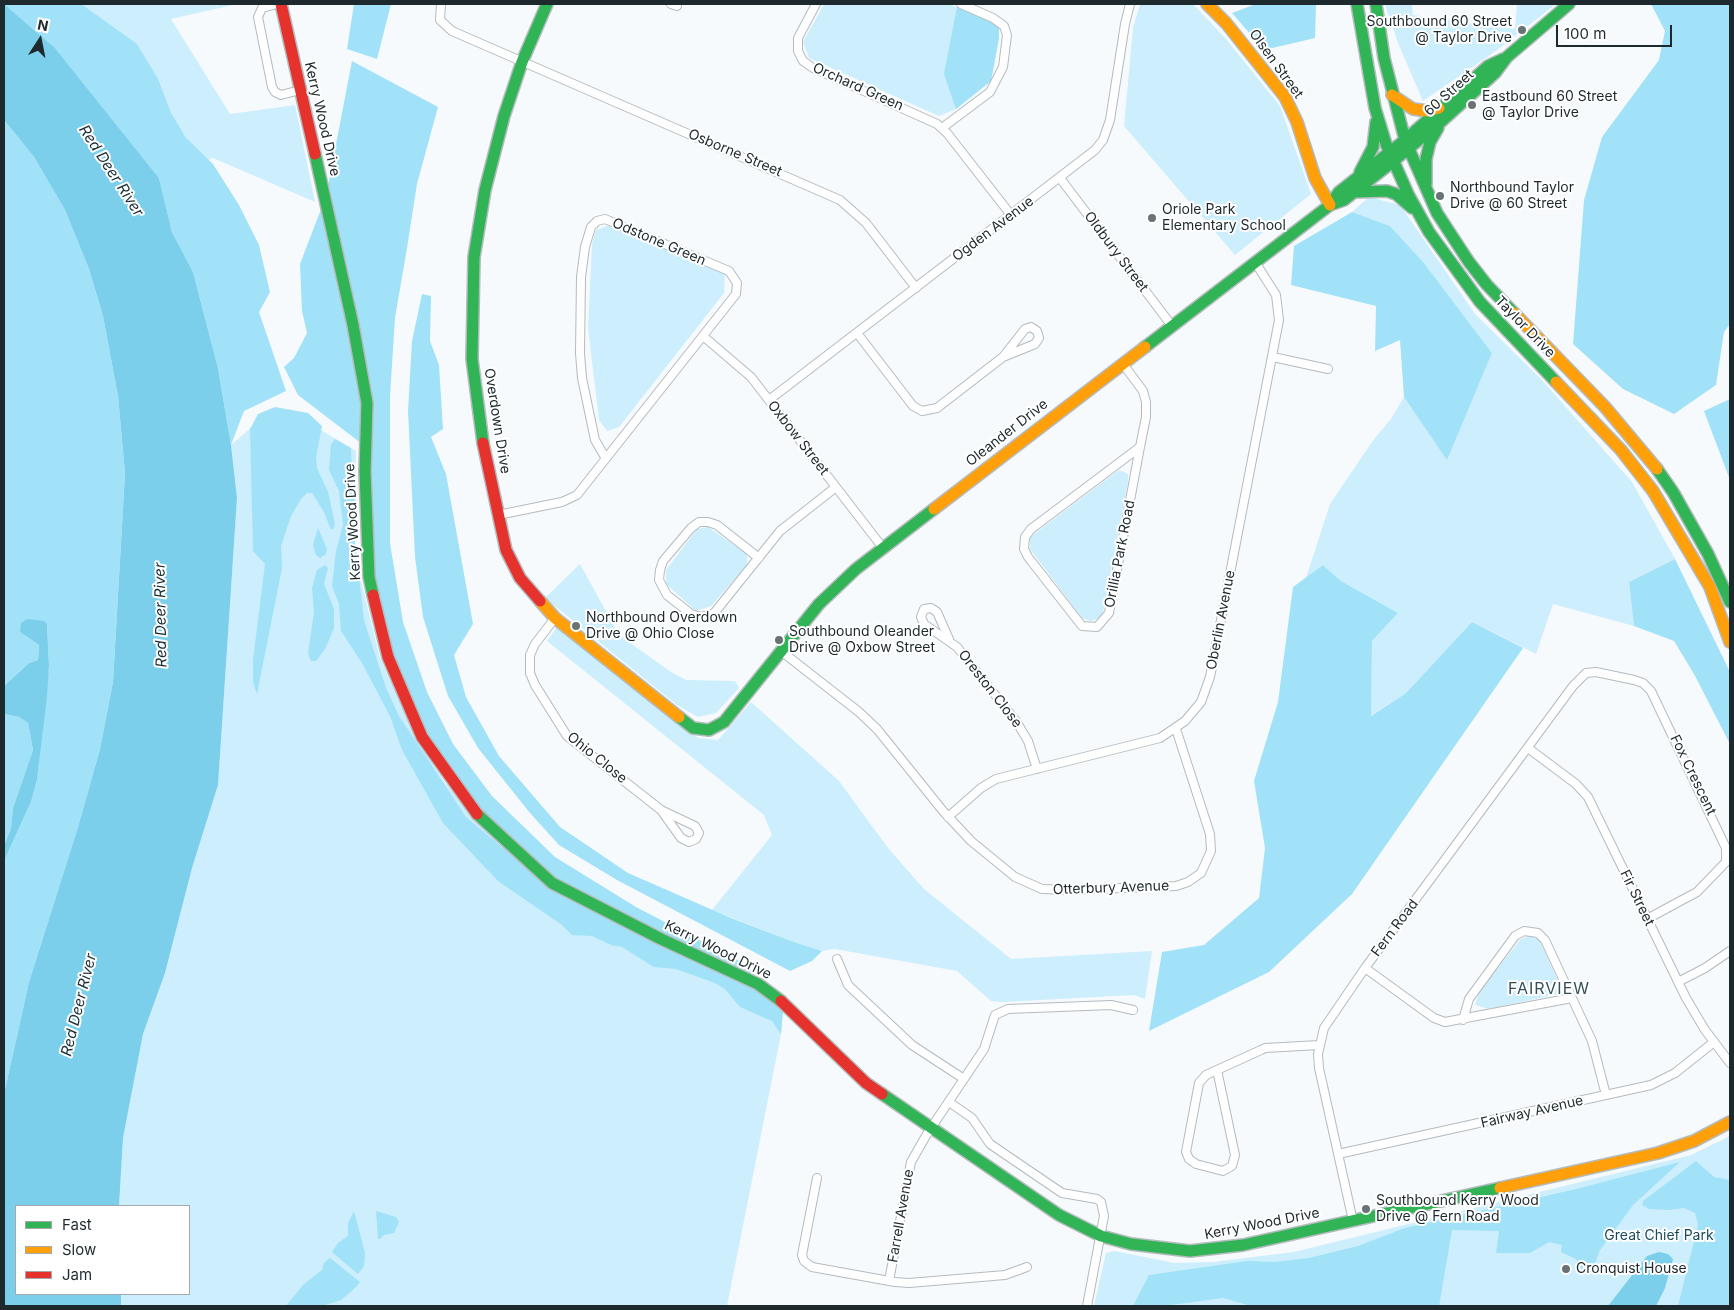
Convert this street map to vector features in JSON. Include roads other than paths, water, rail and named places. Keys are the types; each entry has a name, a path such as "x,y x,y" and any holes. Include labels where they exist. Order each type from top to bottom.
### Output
{"street":[{"path":"277,4 262,8 258,14 272,87 275,92 281,95 300,90"},
{"name":"Kerry Wood Drive","path":"281,4 352,324 367,403 365,472 370,577 388,657 422,737 474,811 552,882 660,939 758,984 778,999 866,1083 933,1126 1052,1211 1101,1236 1171,1250 1214,1250 1658,1153 1694,1141 1730,1122"},
{"name":"Osborne Street","path":"441,4 439,15 445,27 840,200 866,223 916,288"},
{"name":"Overdown Drive","path":"547,4 522,62 490,171 480,220 472,276 471,339 474,381 484,447 506,550 520,578 534,597 555,618 693,728 709,730 724,722 730,715"},
{"name":"Orchard Green","path":"816,4 798,38 798,51 803,61 814,68 924,116 942,128 1011,215"},
{"path":"942,128 990,92 1003,67 1007,35 1004,26 993,18 961,4"},
{"name":"Ogden Avenue","path":"769,400 1095,150 1105,134 1111,115 1125,24 1130,4"},
{"name":"Olsen Street","path":"1207,4 1226,23 1285,97 1297,122 1316,178 1330,205"},
{"name":"Taylor Drive","path":"1357,4 1375,108 1392,157 1418,213 1443,253 1480,302 1616,444 1653,491 1710,587 1730,642"},
{"name":"Taylor Drive","path":"1376,4 1379,34 1392,96 1406,145 1428,197 1449,233 1487,285 1605,407 1653,463 1673,492 1708,554 1730,602"},
{"name":"60 Street","path":"1406,145 1443,120 1495,73 1507,57 1569,4"},
{"name":"60 Street","path":"1406,145 1443,106 1488,66 1507,57"},
{"path":"1392,96 1406,107 1418,111 1432,110 1443,106"},
{"path":"1357,178 1374,147 1375,108"},
{"path":"1428,197 1424,170 1426,158 1430,142 1443,120"},
{"path":"1392,157 1406,145"},
{"name":"Oleander Drive","path":"1330,205 1339,192 1357,178 1392,157"},
{"name":"Oleander Drive","path":"730,715 826,597 856,569 1330,205 1344,200 1355,192 1392,157"},
{"name":"Oldbury Street","path":"1060,178 1172,326"},
{"path":"1355,192 1376,190 1392,192 1418,213"},
{"name":"Odstone Green","path":"498,515 571,499 580,491 605,457 736,294 737,283 733,274 610,220 601,220 594,224 587,236 582,267 580,353 595,440 605,457"},
{"name":"Oberlin Avenue","path":"948,817 992,781 1160,738 1176,729 1195,710 1208,686 1279,320 1279,306 1274,289 1255,262"},
{"path":"857,333 913,406 922,410 937,408 1003,357 1025,329 1031,327 1038,331 1039,338 1035,344 1003,357"},
{"name":"Oxbow Street","path":"703,336 740,366 769,400 883,548"},
{"path":"1272,357 1328,368"},
{"name":"Orillia Park Road","path":"1123,364 1140,386 1146,402 1140,447 1109,613 1098,626 1087,628 1078,623 1028,557 1024,549 1025,538 1031,529 1140,447"},
{"path":"758,558 717,525 708,522 698,522 690,528 663,561 659,580 667,595 679,605 696,616 707,617 715,612 780,531 836,487"},
{"name":"Ohio Close","path":"555,618 535,644 530,655 530,673 535,685 567,736 662,810 695,826 699,833 696,839 689,842 681,838 662,810"},
{"name":"Oreston Close","path":"949,640 964,654 1021,727 1031,748 1036,769"},
{"name":"Otterbury Avenue","path":"781,651 873,725 894,748 948,817 971,841 1010,874 1034,887 1070,890 1176,886 1188,882 1201,873 1205,868 1211,842 1176,729"},
{"name":"Fox Crescent","path":"1586,673 1596,672 1634,680 1643,683 1651,690 1726,848 1726,862 1697,892 1647,918"},
{"name":"Fern Road","path":"1353,1221 1320,1068 1319,1045 1326,1022 1573,686 1586,673"},
{"name":"Fir Street","path":"1528,748 1576,784 1588,797 1693,1011 1730,1063"},
{"path":"1463,1020 1471,995 1515,936 1524,931 1534,931 1545,940 1592,1040 1606,1095"},
{"path":"1678,982 1705,968 1730,951"},
{"path":"837,958 844,978 855,992 912,1045 964,1079"},
{"path":"1365,968 1434,1018 1445,1022 1572,998"},
{"name":"Farrell Avenue","path":"889,1281 910,1166 916,1151 984,1050 995,1015 1003,1010 1111,1005 1133,1010"},
{"name":"Fairway Avenue","path":"1338,1154 1651,1085 1668,1078 1714,1042"},
{"path":"1217,1070 1235,1155 1232,1166 1223,1171 1192,1162 1185,1148 1197,1086 1203,1078 1217,1070 1265,1048 1319,1045"},
{"path":"949,1102 972,1118 990,1144 1054,1188 1070,1196 1097,1199 1101,1202 1105,1212 1087,1306"},
{"path":"817,1178 802,1250 804,1262 812,1267 909,1283 1005,1275 1027,1267"}],"water":[{"name":"Red Deer River","path":"4,4 55,48 159,178 172,232 193,272 218,368 231,445 237,498 218,785 192,868 165,973 143,1034 123,1138 119,1205 15,1205 15,1295 121,1295 121,1306 4,1306 4,1094 29,982 78,827 100,749 113,682 125,473 118,396 103,316 89,269 65,210 34,157 4,120"},
{"path":"27,619 44,621 47,624 49,665 47,696 37,780 31,802 4,861 4,846 11,828 13,808 33,750 28,723 19,717 4,714 4,686 29,663 38,660 39,645 20,632 21,623"},
{"path":"1659,1252 1668,1254 1673,1259 1665,1288 1656,1306 1608,1306 1647,1256"}],"place":[{"name":"Southbound 60 Street @ Taylor Drive","path":"1522,30"},
{"name":"Eastbound 60 Street @ Taylor Drive","path":"1472,105"},
{"name":"Northbound Taylor Drive @ 60 Street","path":"1440,196"},
{"name":"Oriole Park Elementary School","path":"1152,218"},
{"name":"Northbound Overdown Drive @ Ohio Close","path":"576,626"},
{"name":"Southbound Oleander Drive @ Oxbow Street","path":"779,640"},
{"name":"Southbound Kerry Wood Drive @ Fern Road","path":"1366,1209"},
{"name":"Cronquist House","path":"1566,1269"}],"district":[{"name":"FAIRVIEW","path":"1549,989"}],"park label":[{"name":"Great Chief Park","path":"1659,1236"}]}
